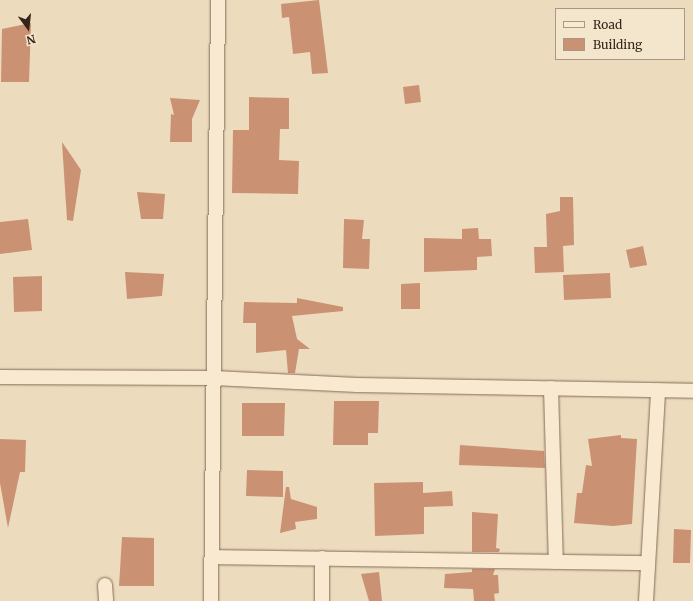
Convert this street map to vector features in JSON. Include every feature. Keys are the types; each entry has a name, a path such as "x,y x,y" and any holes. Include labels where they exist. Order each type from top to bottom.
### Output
{"street":[{"path":"211,601 218,0"},
{"path":"0,377 214,378 357,385 693,391"},
{"path":"551,388 556,562"},
{"path":"646,601 646,563 658,390"},
{"path":"212,557 646,563"},
{"path":"322,558 322,601"},
{"path":"105,585 106,601"}],"building":[{"path":"319,0 328,73 312,74 310,52 293,54 289,17 282,18 281,4"},
{"path":"31,23 29,82 1,82 2,29"},
{"path":"419,85 421,102 405,104 403,87"},
{"path":"249,97 289,98 289,129 280,129 279,160 299,161 298,194 232,193 233,130 249,130"},
{"path":"170,98 200,100 192,119 192,142 170,142 171,114 174,115"},
{"path":"62,142 81,170 73,221 67,220"},
{"path":"137,192 165,194 163,219 141,219"},
{"path":"560,197 573,197 574,245 563,246 564,272 535,273 534,247 547,247 546,214 560,211"},
{"path":"28,219 32,250 0,254 0,222"},
{"path":"344,219 364,220 362,239 370,239 369,269 343,268"},
{"path":"478,228 479,239 491,239 492,256 477,257 477,270 424,272 424,238 462,239 462,229"},
{"path":"643,246 647,265 630,268 626,250"},
{"path":"125,272 164,274 162,296 127,299"},
{"path":"610,273 611,298 564,300 563,275"},
{"path":"42,276 42,311 14,312 13,277"},
{"path":"420,283 420,309 401,309 401,284"},
{"path":"297,298 343,307 343,311 292,316 297,339 310,349 299,349 295,373 288,373 286,350 256,353 256,323 243,323 244,302 297,303"},
{"path":"334,401 379,401 378,433 368,433 368,445 333,445"},
{"path":"242,403 285,403 284,436 242,436"},
{"path":"621,435 621,438 637,439 632,524 613,526 574,523 577,493 582,493 586,465 592,466 588,439"},
{"path":"0,439 26,440 25,472 20,472 8,528 0,483"},
{"path":"460,445 544,451 545,468 459,465"},
{"path":"247,470 283,471 283,497 246,496"},
{"path":"423,482 423,493 452,491 453,506 424,507 424,534 375,536 374,483"},
{"path":"286,487 289,487 291,499 317,507 317,519 295,522 296,529 280,533"},
{"path":"472,512 498,514 496,548 500,549 499,552 472,552"},
{"path":"674,529 691,530 690,563 673,563"},
{"path":"122,537 154,538 154,586 119,586"},
{"path":"472,569 495,569 493,575 498,575 499,593 494,594 495,601 474,601 473,589 444,588 445,574 472,572"},
{"path":"379,572 382,601 369,601 361,574"}]}
